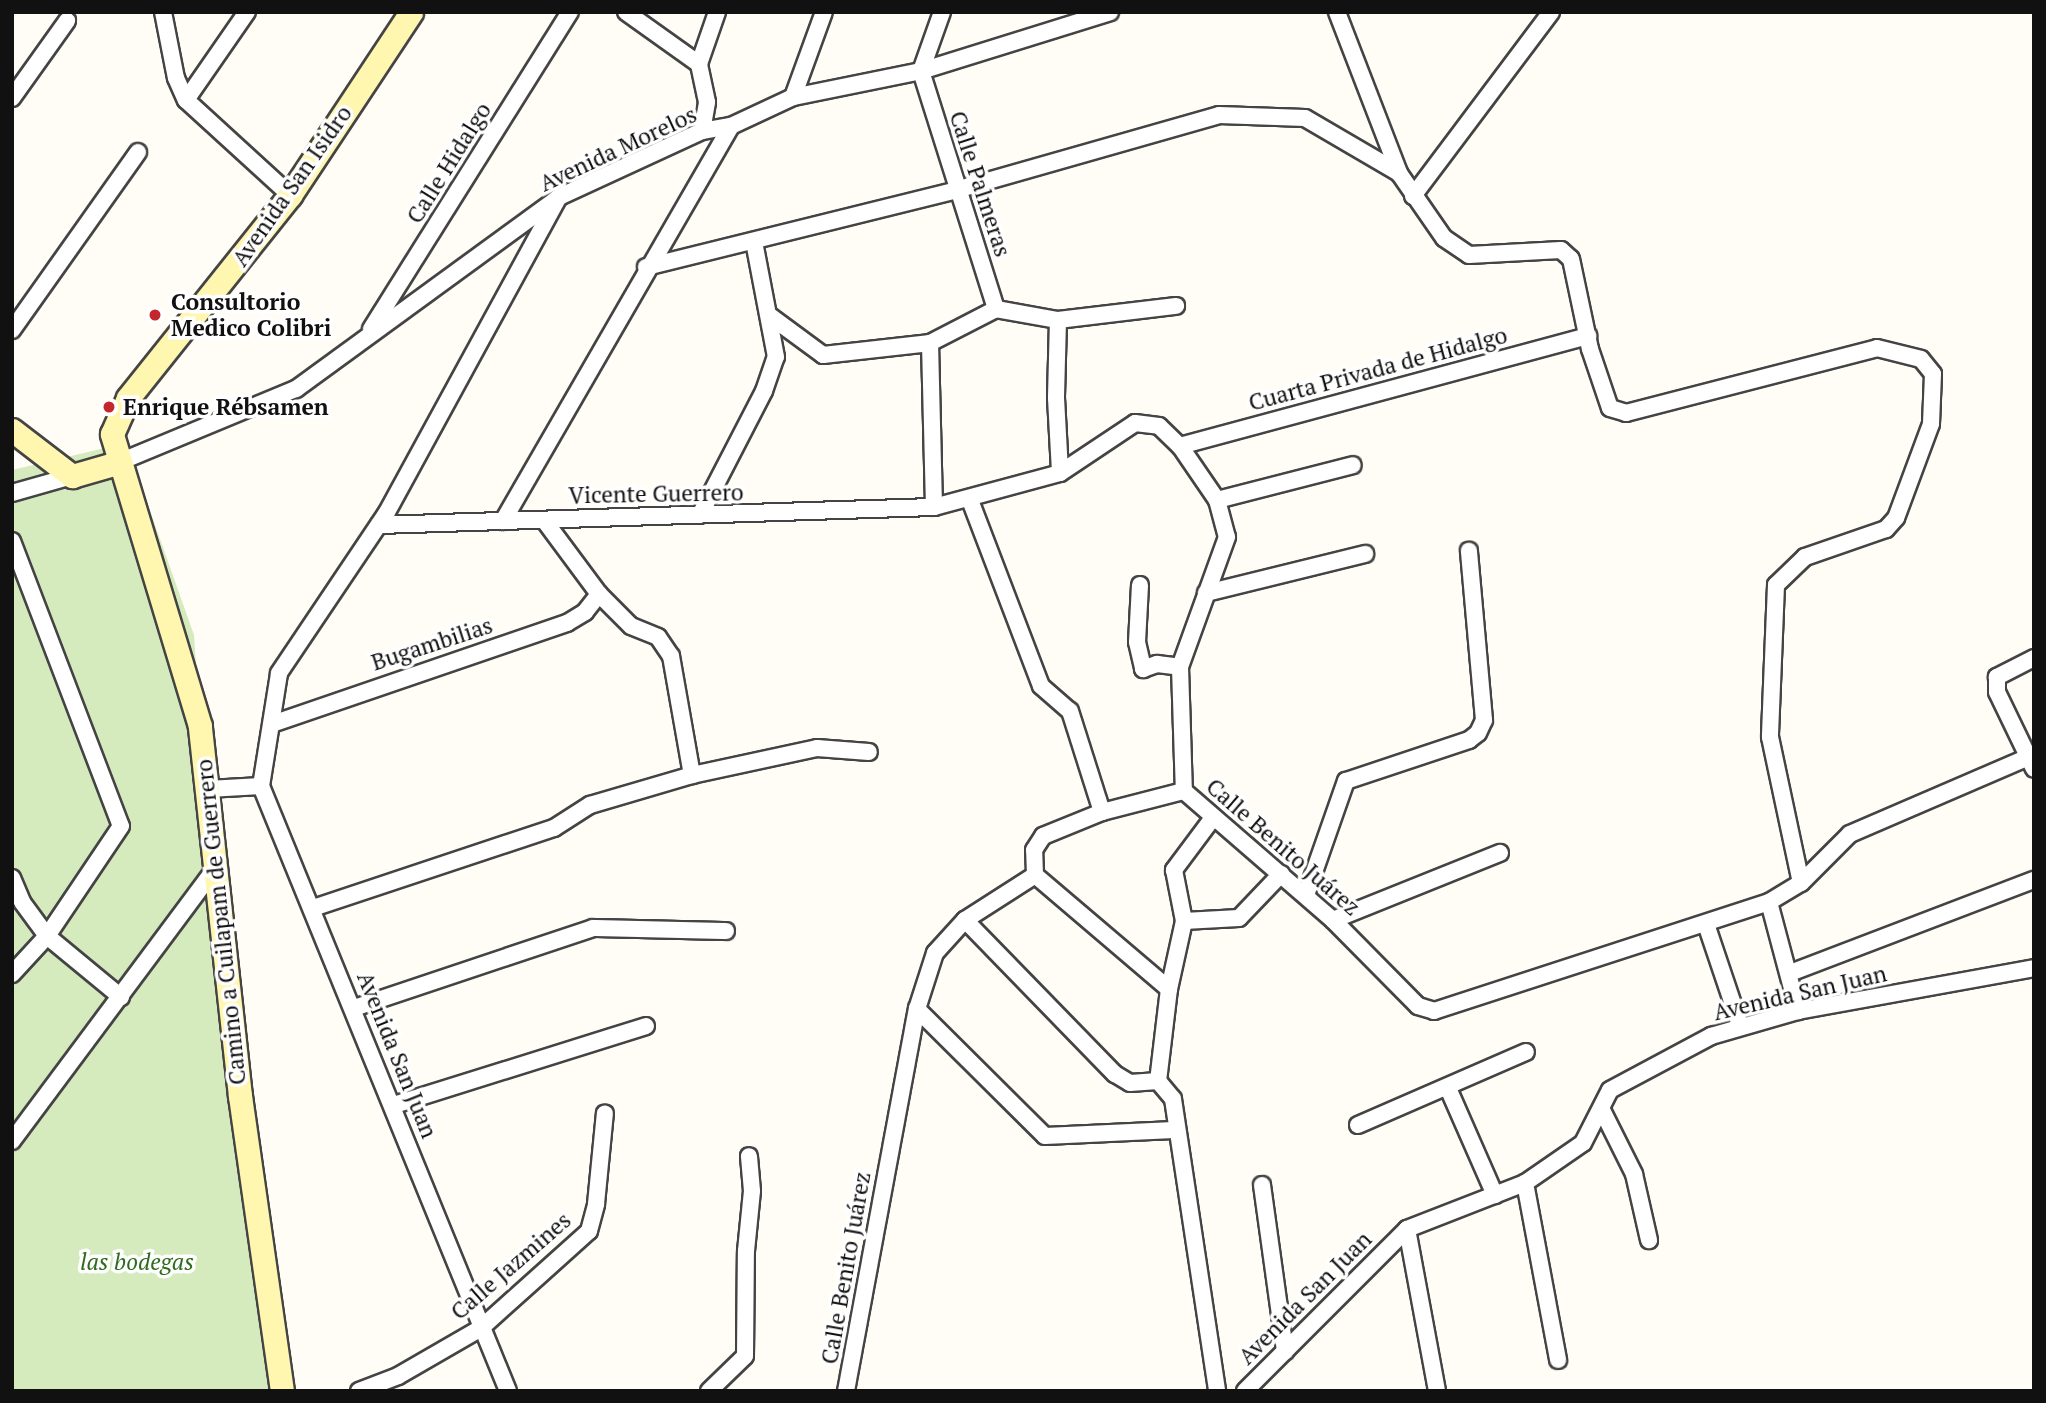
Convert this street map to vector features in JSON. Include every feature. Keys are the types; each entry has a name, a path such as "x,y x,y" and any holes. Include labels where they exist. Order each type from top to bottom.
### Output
{"main road":[{"name":"Avenida San Isidro","path":"117,463 112,434 128,398 290,195 411,12"},
{"path":"12,430 72,476 117,463"},
{"name":"Camino a Cuilapam de Guerrero","path":"117,463 200,726 218,864 240,1096 282,1391"}],"street":[{"path":"163,12 176,78 186,100 290,195"},
{"path":"186,100 247,12"},
{"name":"Calle Hidalgo","path":"366,337 570,12"},
{"path":"626,12 699,64"},
{"path":"702,131 707,102 699,64 717,12"},
{"path":"793,97 824,12"},
{"path":"921,72 942,12"},
{"name":"Avenida Morelos","path":"117,463 296,389 559,197 702,131 732,127 793,97 921,72 1081,18 1110,12"},
{"path":"1337,12 1399,173 1444,238 1469,255 1561,250 1571,259 1588,336 1611,408 1626,413 1877,348 1921,359 1933,374 1931,424 1896,518 1886,529 1805,557 1776,585 1770,737 1801,883"},
{"path":"1413,196 1551,12"},
{"path":"12,99 67,21"},
{"name":"Calle Palmeras","path":"921,72 956,190 996,309"},
{"path":"646,267 956,190 1219,115 1305,118 1399,173"},
{"path":"503,521 646,267 732,127"},
{"path":"12,330 138,152"},
{"path":"208,789 261,786 279,673 379,525 559,197"},
{"path":"700,515 764,391 776,357 754,242"},
{"path":"770,316 823,355 930,343 996,309 1058,320 1176,306"},
{"path":"1058,320 1056,398 1060,473"},
{"name":"Cuarta Privada de Hidalgo","path":"1180,446 1588,336"},
{"path":"930,343 934,508"},
{"name":"Vicente Guerrero","path":"379,525 934,508 1060,473 1135,423 1159,426 1180,446 1217,500 1227,537 1180,667"},
{"path":"1217,500 1353,465"},
{"path":"12,493 72,476"},
{"path":"970,500 1041,686 1070,711 1101,811"},
{"path":"544,520 599,594 631,626 659,637 671,656 692,775"},
{"path":"12,541 121,826 47,936 12,974"},
{"path":"1306,895 1346,781 1469,740 1478,733 1484,720 1469,551"},
{"path":"1206,593 1365,554"},
{"path":"1140,585 1137,642 1143,669 1157,664 1180,667 1184,791"},
{"name":"Bugambilias","path":"272,724 567,623 585,612 599,594"},
{"path":"2031,763 1997,692 1997,677 2034,658"},
{"path":"313,908 554,828 590,805 692,775 817,748 869,752"},
{"name":"Calle Benito Juárez","path":"846,1391 917,1009 935,953 965,920 1035,875 1034,850 1043,836 1101,811 1184,791 1212,819 1306,895 1418,1006 1434,1011 1769,902 1801,883 1850,834 2031,763"},
{"name":"Avenida San Juan","path":"261,786 394,1105 508,1391"},
{"path":"1212,819 1174,870 1184,921 1169,989 1158,1081 1173,1099 1174,1130 1217,1391"},
{"path":"1333,920 1500,853"},
{"path":"12,1140 218,864"},
{"path":"1184,921 1239,918 1281,874"},
{"path":"1035,875 1169,989"},
{"path":"12,878 22,902 47,936 121,997"},
{"path":"1790,973 2034,880"},
{"path":"1769,902 1790,973 1798,1012"},
{"path":"965,920 1115,1074 1130,1083 1158,1081"},
{"path":"1706,924 1741,1025"},
{"path":"354,1008 593,928 726,931"},
{"name":"Avenida San Juan","path":"1245,1391 1407,1229 1525,1183 1583,1143 1611,1090 1711,1035 1798,1012 2034,968"},
{"path":"917,1009 1045,1136 1174,1130"},
{"path":"394,1105 646,1026"},
{"path":"1358,1125 1448,1088 1525,1052"},
{"path":"1448,1088 1495,1195"},
{"path":"1602,1110 1634,1174 1649,1240"},
{"name":"Calle Jazmines","path":"359,1391 398,1376 481,1328 589,1231 596,1204 605,1113"},
{"path":"709,1391 745,1356 746,1251 752,1191 749,1156"},
{"path":"1525,1183 1558,1360"},
{"path":"1262,1185 1285,1351"},
{"path":"1407,1229 1437,1391"}],"green space":[{"name":"las bodegas","path":"126,443 194,635 200,726 282,1391 12,1391 12,470"}],"place":[{"name":"Consultorio Medico Colibri","path":"155,315"},
{"name":"Enrique Rébsamen","path":"109,407"}]}
